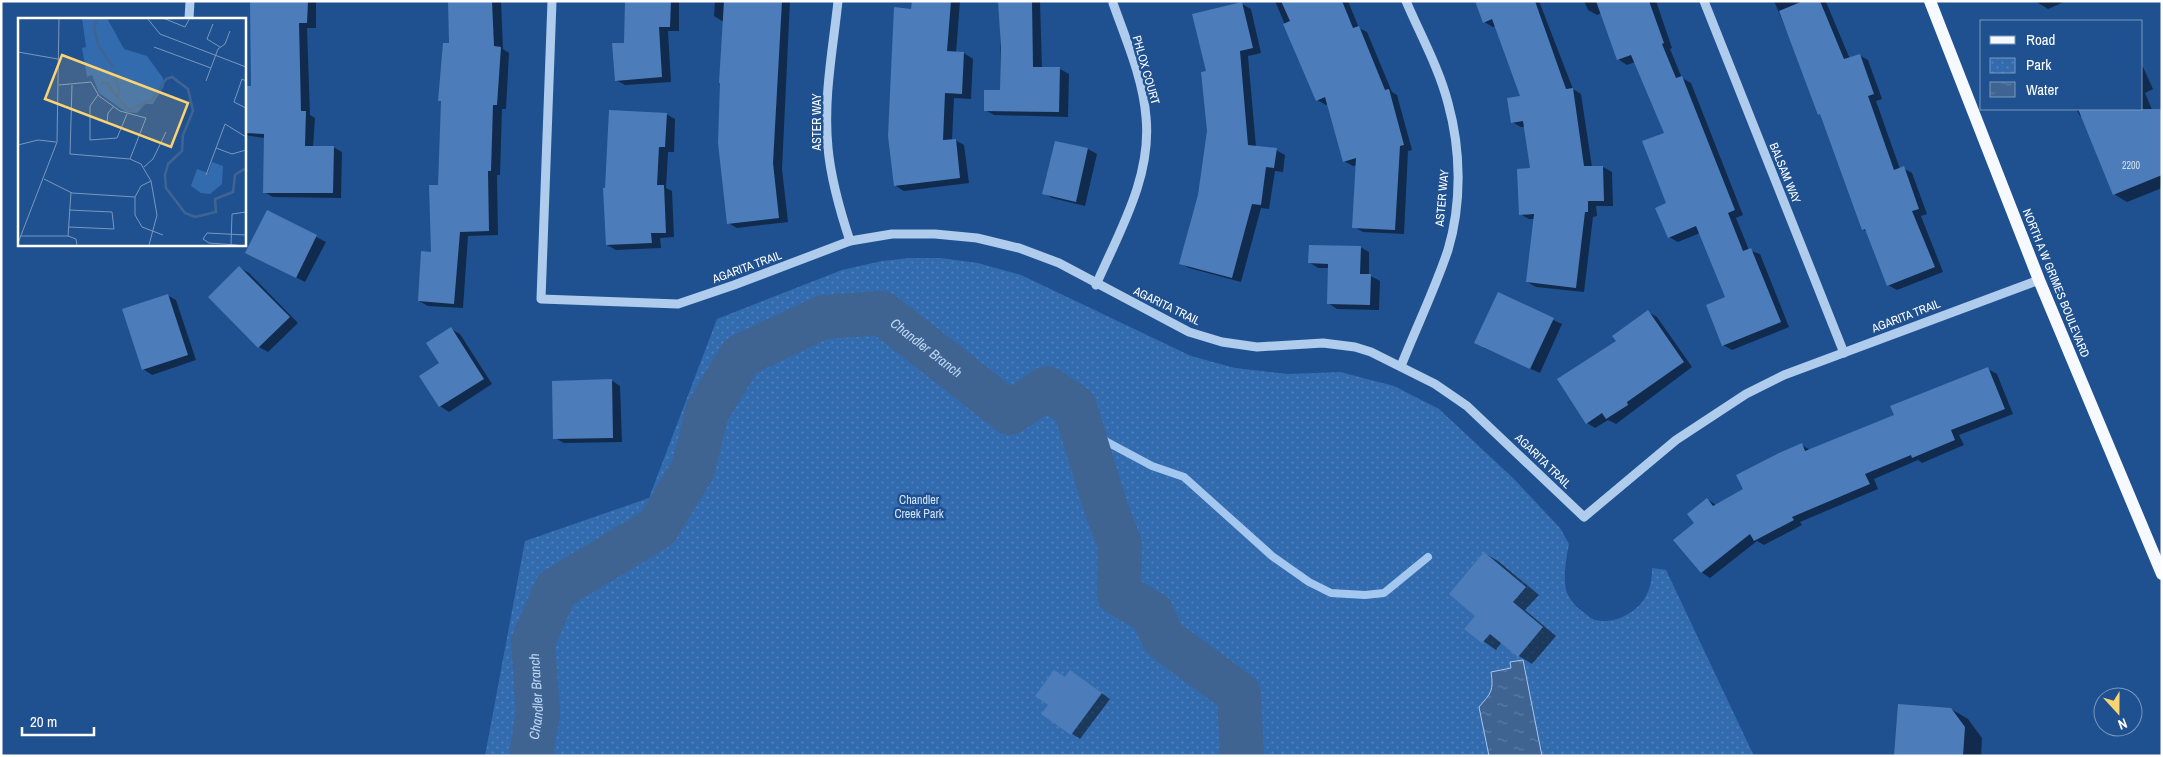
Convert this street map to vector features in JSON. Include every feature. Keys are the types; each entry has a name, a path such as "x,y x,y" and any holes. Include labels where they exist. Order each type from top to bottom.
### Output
{"main road":[{"name":"NORTH A W GRIMES BOULEVARD","path":"1930,1 2039,280 2162,574"}],"street":[{"path":"189,18 190,1"},
{"name":"AGARITA TRAIL","path":"552,1 541,299 678,304 850,241 892,234 935,234 977,238 1019,248 1058,263 1096,285 1189,332 1222,342 1257,347 1315,343 1355,347 1371,352 1435,384 1467,406 1584,517 1676,440 1746,394 1784,375 2039,280"},
{"name":"ASTER WAY","path":"838,1 827,114 828,146 838,204 850,241"},
{"name":"ASTER WAY","path":"1400,366 1447,250 1453,230 1458,187 1457,144 1448,103 1406,1"},
{"name":"BALSAM WAY","path":"1704,1 1844,353"},
{"name":"PHLOX COURT","path":"1096,285 1135,196 1146,150 1146,118 1141,86 1113,3"}],"green space":[{"name":"Chandler Creek Park","path":"910,258 940,258 978,263 1021,275 1191,356 1235,368 1288,374 1340,372 1394,386 1439,409 1513,478 1560,528 1569,544 1565,573 1566,590 1575,605 1590,618 1610,621 1625,616 1638,606 1647,594 1652,568 1666,570 1754,756 485,756 525,541 649,498 717,319 842,270 882,261"}],"water":[{"path":"1523,660 1542,756 1489,756 1479,707 1491,691 1491,672 1511,668 1510,662"}],"building":[{"path":"250,1 308,1 307,23 299,23 301,111 306,111 305,146 334,146 333,193 263,193 264,134 245,133 245,86 251,86"},
{"path":"448,1 492,1 494,46 501,47 497,105 493,105 491,171 488,171 489,231 460,232 454,304 418,301 421,251 431,252 429,185 438,185 441,101 438,101 443,43 449,43"},
{"path":"625,1 671,1 670,27 659,27 662,77 615,81 612,43 624,43"},
{"path":"724,1 782,1 773,163 779,218 727,224 718,143 719,83"},
{"path":"912,1 951,1 947,51 964,52 962,94 945,93 943,140 956,139 960,178 894,186 888,136 894,7 911,9"},
{"path":"998,1 1032,1 1033,67 1060,67 1059,112 984,111 984,90 1000,90 1001,48"},
{"path":"1281,1 1342,1 1353,28 1359,26 1385,90 1389,89 1404,145 1400,146 1395,230 1352,228 1356,158 1343,162 1325,97 1316,101 1283,24 1290,21"},
{"path":"1475,1 1535,1 1566,89 1573,88 1584,166 1603,166 1604,201 1588,201 1588,212 1585,212 1576,288 1526,282 1534,214 1519,215 1517,169 1530,168 1523,121 1511,123 1507,98 1520,96 1492,19 1483,23"},
{"path":"1596,1 1649,1 1664,43 1662,44 1676,78 1682,76 1735,210 1728,213 1743,251 1751,248 1781,322 1722,346 1706,305 1725,297 1696,226 1668,238 1655,208 1666,203 1642,141 1664,133 1631,55 1617,60"},
{"path":"1803,1 1820,1 1844,59 1860,54 1874,94 1868,96 1894,170 1904,166 1919,209 1912,211 1935,267 1887,286 1865,229 1862,230 1820,114 1818,115 1779,11"},
{"path":"1242,2 1253,48 1240,51 1248,145 1277,148 1274,168 1266,167 1261,205 1252,204 1232,278 1179,264 1198,195 1207,131 1201,72 1206,71 1192,14"},
{"path":"2162,109 2162,175 2113,195 2078,110"},
{"path":"609,110 667,113 665,147 659,147 657,185 664,185 666,233 651,233 652,243 606,245 603,188 605,188"},
{"path":"1055,141 1088,148 1076,202 1042,194"},
{"path":"267,210 317,235 296,278 245,253"},
{"path":"1309,245 1361,246 1360,274 1371,274 1370,305 1327,304 1328,264 1308,263"},
{"path":"239,266 290,317 258,348 208,297"},
{"path":"1498,292 1554,318 1530,369 1474,343"},
{"path":"168,294 188,355 142,370 122,309"},
{"path":"1648,310 1684,362 1627,402 1628,405 1606,419 1602,413 1586,424 1557,379 1616,341 1612,336"},
{"path":"451,327 484,379 439,407 419,376 439,363 426,343"},
{"path":"1988,367 2005,409 1951,430 1955,440 1912,458 1911,455 1865,474 1870,484 1792,517 1794,520 1754,541 1750,534 1701,573 1673,540 1694,523 1687,514 1707,498 1713,506 1743,489 1736,475 1802,443 1805,451 1894,415 1890,406"},
{"path":"612,379 613,438 553,439 552,381"},
{"path":"1484,552 1526,587 1513,602 1543,627 1518,657 1490,634 1482,643 1464,629 1475,616 1449,594"},
{"path":"1054,670 1065,677 1070,670 1102,693 1071,735 1041,714 1048,705 1035,696"},
{"path":"1898,704 1951,708 1965,727 1963,756 1894,756"}],"waterway":[{"name":"Chandler Branch","path":"531,756 538,712 533,642 556,589 657,528 693,469 707,412 741,356 823,317 882,313 1010,413 1047,388 1075,407 1105,505 1120,545 1119,594 1152,613 1164,639 1239,694 1242,756"},
{"path":"1081,428 1152,466 1184,477 1272,556 1309,582 1331,593 1365,595 1384,593 1428,557"}]}
